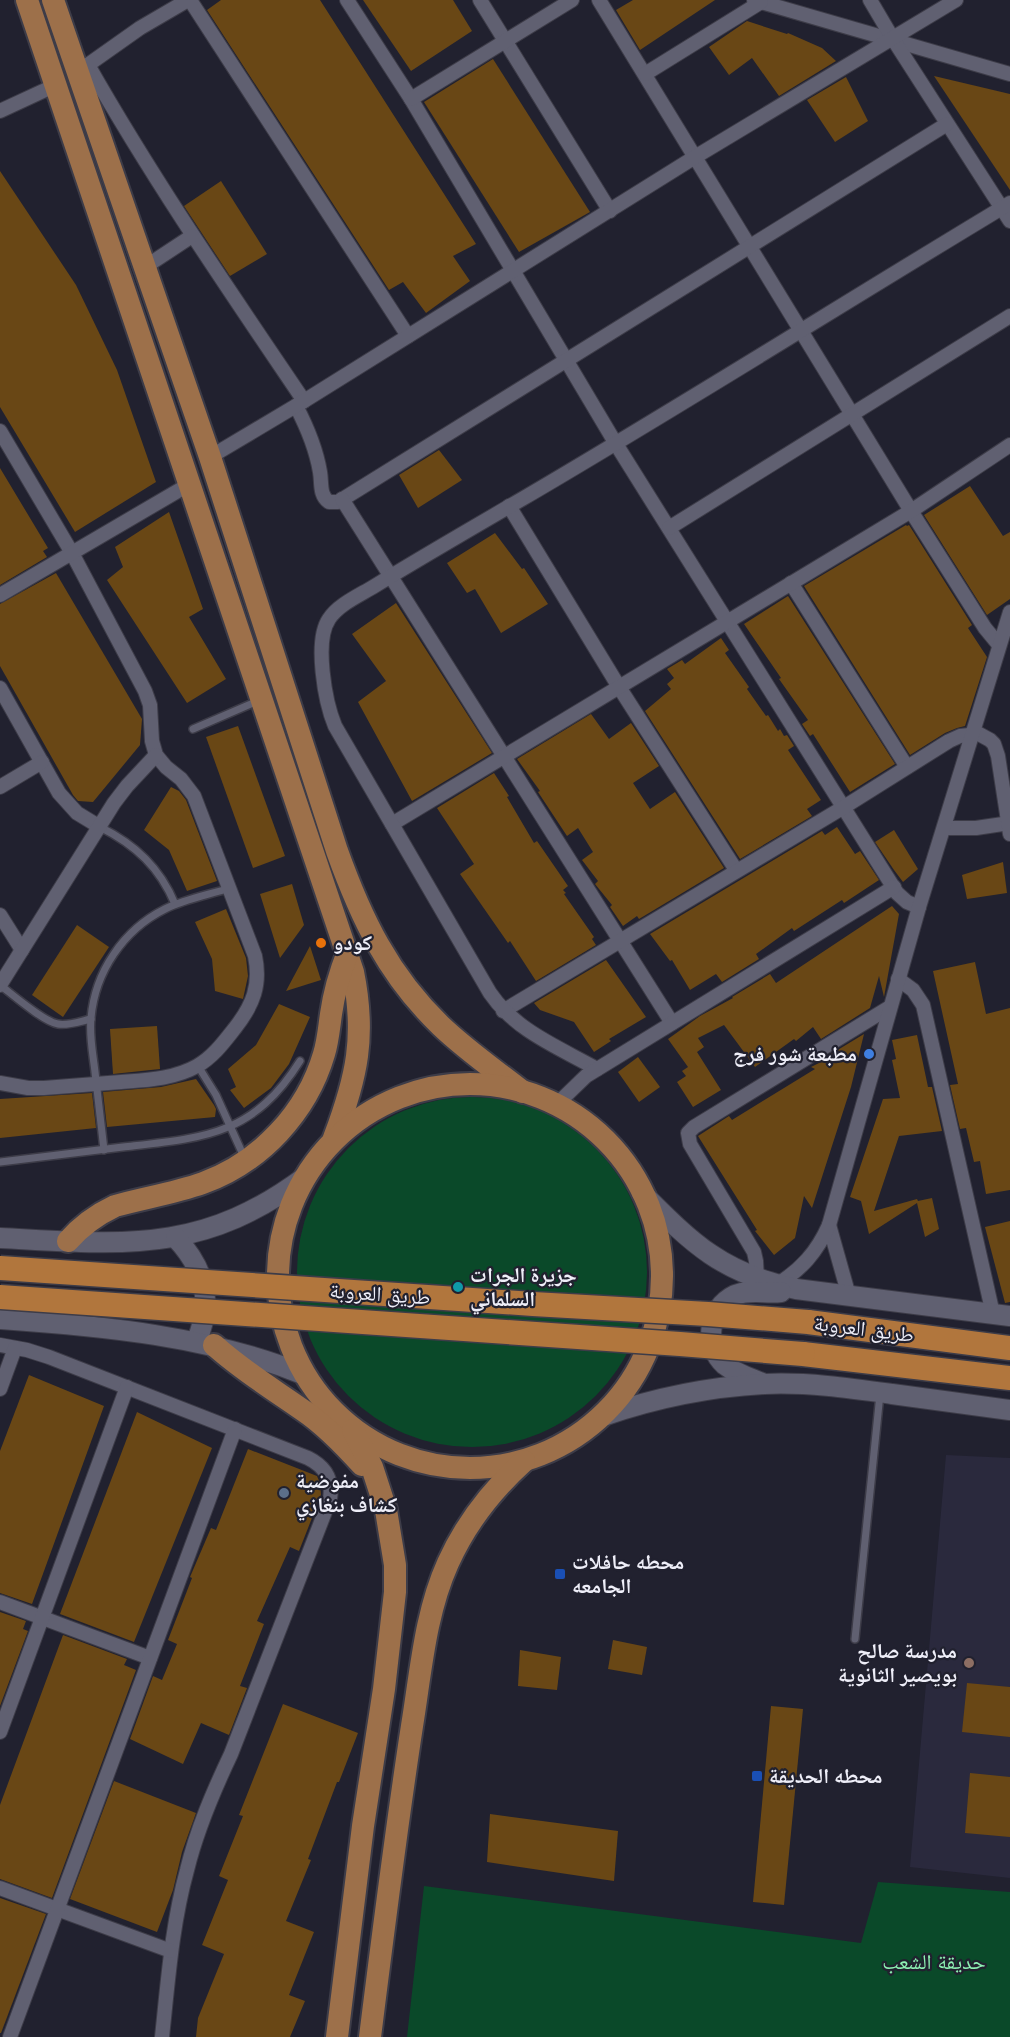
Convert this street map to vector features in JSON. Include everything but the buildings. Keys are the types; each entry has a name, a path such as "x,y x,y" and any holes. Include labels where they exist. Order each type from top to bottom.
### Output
{"highway":[{"name":"طريق العروبة","path":"0,1268 533,1305 687,1312 808,1322 1010,1348"},
{"name":"طريق العروبة","path":"0,1297 680,1344 804,1354 1010,1378"}],"main road":[{"path":"27,0 348,952 357,992 359,1053 350,1092 332,1141"},
{"path":"53,0 83,68 145,267 210,456 337,851 366,924 392,968 423,1008 460,1043 523,1092"},
{"path":"68,1241 83,1225 101,1212 115,1206 204,1183 226,1173 261,1149 288,1122 309,1090 324,1055 329,1037 334,993 348,952"},
{"path":"0,1238 126,1243 176,1238 198,1232 242,1216 282,1194 304,1177 332,1141 368,1113 388,1102 421,1090 454,1084 477,1084 523,1092 556,1105 591,1128 606,1142 632,1174 642,1192 654,1224 661,1256 659,1311 651,1343 631,1382 603,1416 585,1431 566,1444 524,1461 479,1469 455,1468 433,1465 389,1451 350,1426 318,1394 305,1375 286,1333 278,1288 281,1242 286,1219 304,1177"},
{"path":"642,1192 703,1250 738,1271 757,1279 796,1289 1001,1315"},
{"path":"176,1238 194,1260 204,1287 205,1344"},
{"path":"765,1384 731,1369 717,1355 711,1337 714,1317 719,1308 736,1295 746,1292 776,1293 796,1289"},
{"path":"0,1319 87,1326 205,1344 261,1358 305,1375"},
{"path":"205,1344 326,1428 346,1447 380,1488"},
{"path":"603,1416 682,1394 765,1384 815,1385 1010,1410"},
{"path":"337,2037 395,1592 392,1537 380,1488 372,1467 350,1426"},
{"path":"370,2037 405,1774 425,1644 434,1602 448,1563 468,1525 494,1491 524,1461"}],"street":[{"path":"408,336 189,0 140,28 83,68 300,403 304,422 317,455 322,495 329,502 338,502 947,124"},
{"path":"347,0 411,99 616,444 894,887 902,898 919,907"},
{"path":"480,0 610,211"},
{"path":"411,99 572,0"},
{"path":"599,0 910,511 985,628 999,645"},
{"path":"870,0 947,124 1006,206 1010,221"},
{"path":"210,456 300,403 695,157 956,0"},
{"path":"645,74 758,1 1010,74"},
{"path":"0,111 56,85"},
{"path":"597,1068 530,1032 503,1011 490,993 341,737 330,714 324,689 322,640 326,624 334,612 390,576 616,444 1006,206"},
{"path":"145,267 192,236"},
{"path":"669,528 1010,316"},
{"path":"0,431 72,553 145,691 150,705 152,741 156,754 165,767 181,778 194,796 255,956 258,976 255,996 245,1015 215,1052 198,1066 186,1071 162,1078 36,1088 0,1083"},
{"path":"392,824 910,511 1010,445"},
{"path":"0,595 189,484"},
{"path":"342,499 672,1023"},
{"path":"509,507 619,687 736,870"},
{"path":"791,583 907,767"},
{"path":"776,1285 808,1260 816,1250 828,1226 919,907 1010,612"},
{"path":"0,688 59,793 77,813 100,827"},
{"path":"503,1011 844,807 949,741 973,734 985,736 997,750 1009,827 944,828"},
{"path":"0,985 114,803 156,754"},
{"path":"0,787 42,762"},
{"path":"556,1105 575,1085 597,1068 894,887"},
{"path":"0,915 22,950"},
{"path":"898,979 913,990 923,1005 1001,1315"},
{"path":"757,1279 754,1252 690,1144 688,1133 694,1127 890,1006"},
{"path":"828,1226 849,1296"},
{"path":"0,1345 38,1353 316,1462 327,1474 331,1491 330,1499 231,1754 213,1791 199,1830 182,1890 171,1951 162,2037"},
{"path":"0,1389 15,1348"},
{"path":"0,1732 127,1387"},
{"path":"10,2037 235,1429"},
{"path":"0,1602 150,1658"},
{"path":"0,1888 171,1951"}],"lane":[{"path":"193,729 261,699"},
{"path":"100,827 133,846 147,859 159,874 175,904"},
{"path":"104,1150 90,1037 91,1019 100,979 112,955 140,925 175,904 230,888"},
{"path":"0,985 55,1024 62,1025 91,1019"},
{"path":"0,1162 202,1137 231,1126 259,1109 271,1099 300,1061"},
{"path":"198,1066 231,1126 246,1161"},
{"path":"855,1639 880,1392"}],"shaded area":[{"name":"مدرسة صالح بويصير الثانوية","path":"946,1455 1010,1458 1010,1878 910,1867"}],"green space":[{"path":"472,1097 506,1100 539,1110 569,1127 596,1148 617,1175 634,1205 644,1238 647,1272 644,1306 634,1339 617,1369 596,1396 569,1417 539,1434 506,1444 472,1447 438,1444 405,1434 375,1417 348,1396 327,1369 310,1339 300,1306 297,1272 300,1238 310,1205 327,1175 348,1148 375,1127 405,1110 438,1100"},
{"name":"حديقة الشعب","path":"878,1882 1010,1892 1010,2037 407,2037 424,1886 861,1943"}],"place":[{"name":"كودو","path":"321,943"},
{"name":"مطبعة شور فرج","path":"869,1054"},
{"name":"جزيرة الجرات السلماني","path":"458,1287"},
{"name":"مفوضية كشاف بنغازي","path":"284,1493"},
{"name":"محطه حافلات الجامعه","path":"560,1574"},
{"name":"مدرسة صالح بويصير الثانوية","path":"969,1663"},
{"name":"محطه الحديقة","path":"757,1776"}]}
